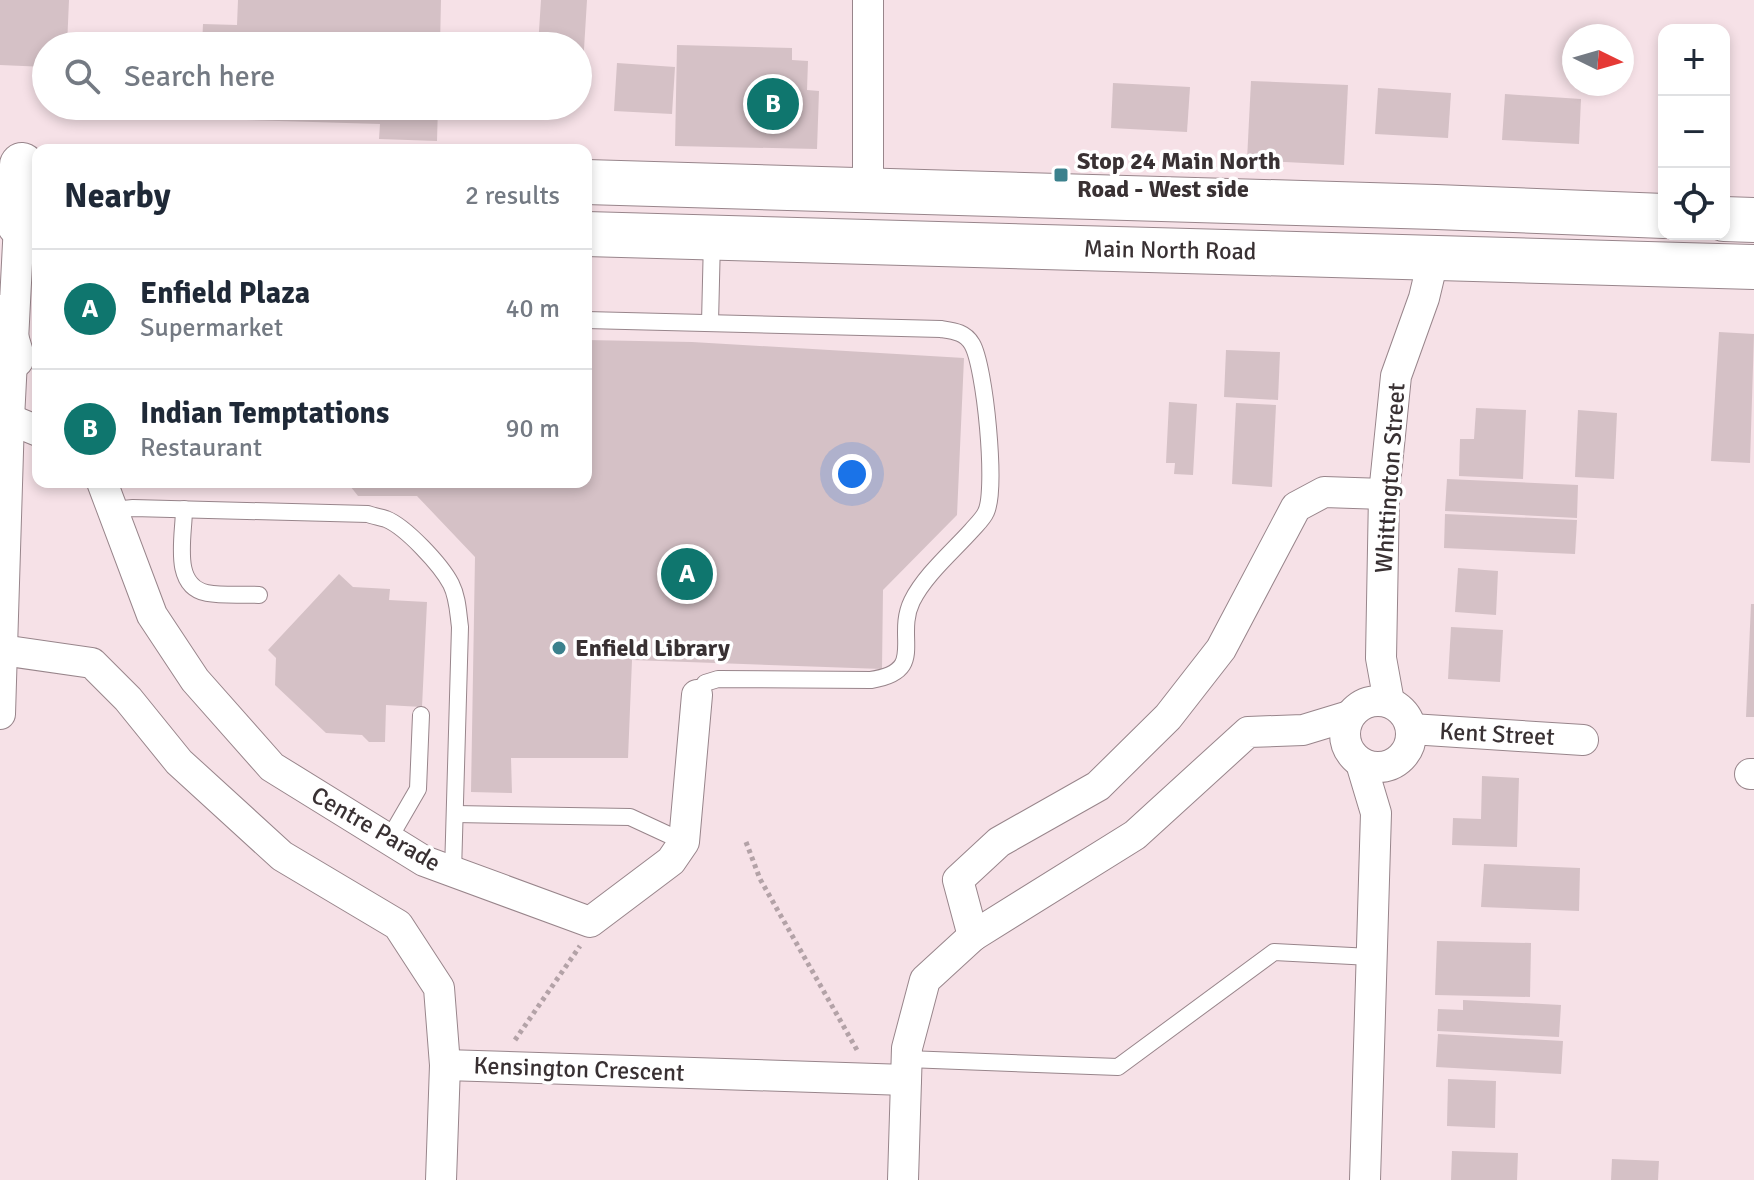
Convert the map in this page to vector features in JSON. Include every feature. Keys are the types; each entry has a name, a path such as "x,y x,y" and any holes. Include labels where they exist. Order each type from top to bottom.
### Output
{"highway":[{"path":"19,223 20,165"},
{"name":"Main North Road","path":"592,184 1658,216"},
{"path":"592,186 673,207 712,238"},
{"path":"865,242 868,190"},
{"path":"1434,256 1436,207"},
{"path":"1730,219 1754,220"},
{"name":"Main North Road","path":"592,234 1754,267"}],"street":[{"path":"868,0 868,190"},
{"path":"0,714 9,419 6,337 19,223"},
{"name":"Whittington Street","path":"1363,725 1381,658 1384,494 1396,376 1424,298 1434,256"},
{"path":"9,419 32,429"},
{"name":"Centre Parade","path":"104,488 152,615 195,680 272,767 424,861 590,922 671,861 684,842"},
{"path":"973,936 958,880 999,842 1098,786 1168,717 1221,649 1296,507 1324,492 1384,494"},
{"name":"Kensington Crescent","path":"2,650 92,663 128,699 179,762 282,856 398,925 439,988 445,1065 906,1070"},
{"path":"684,842 697,695"},
{"path":"903,1180 907,1048 925,980 973,936 1135,835 1248,732 1363,725 1399,707 1411,729 1408,749 1395,764 1376,813"},
{"path":"1363,725 1379,767 1395,764"},
{"path":"1363,725 1376,813 1365,1180"},
{"name":"Kent Street","path":"1411,729 1583,740"},
{"path":"441,1180 445,1065"}],"lane":[{"path":"710,323 712,238"},
{"path":"592,320 941,329 959,332 972,343 979,362 992,470 991,497 985,515 920,587 911,603 904,666 892,677 871,680 718,679 705,683 697,695"},
{"path":"184,509 183,564 184,576 189,583 207,593 259,595"},
{"path":"113,510 368,514 387,519 409,534 442,570 452,585 457,602 460,627 453,872"},
{"path":"389,839 418,789 421,715"},
{"path":"455,814 630,817 684,842"},
{"path":"906,1070 1118,1067 1274,952 1371,957"}],"path":[{"path":"746,842 760,879 863,1061"},
{"path":"514,1041 584,940"}],"building":[{"path":"0,0 69,0 68,32 32,32 32,66 0,65"},
{"path":"238,0 441,0 440,32 203,32 203,24 237,25"},
{"path":"541,0 587,0 585,32 539,32"},
{"path":"677,45 792,48 792,60 808,61 807,90 819,91 817,149 675,146"},
{"path":"617,63 675,67 672,114 614,111"},
{"path":"1251,81 1348,85 1344,165 1247,160"},
{"path":"1113,83 1190,87 1187,132 1111,128"},
{"path":"1378,88 1451,93 1448,138 1375,134"},
{"path":"1505,94 1581,99 1579,144 1502,140"},
{"path":"246,120 438,120 437,141 379,139 380,124"},
{"path":"1719,332 1754,334 1750,463 1711,461"},
{"path":"592,340 692,342 964,358 957,515 883,590 882,669 632,660 628,758 511,758 512,793 471,792 475,557 417,496 358,496 352,488 592,488"},
{"path":"1226,350 1280,352 1278,400 1224,397"},
{"path":"1169,402 1197,404 1193,475 1174,474 1175,463 1166,463"},
{"path":"1236,403 1276,405 1272,487 1232,484"},
{"path":"1476,408 1526,410 1523,479 1459,476 1460,439 1474,439"},
{"path":"1578,410 1617,413 1614,479 1575,477"},
{"path":"1447,479 1578,485 1577,518 1445,511"},
{"path":"1445,514 1577,520 1575,554 1444,548"},
{"path":"1458,568 1498,571 1496,615 1455,612"},
{"path":"339,574 353,587 390,589 389,600 427,602 422,707 386,705 385,742 369,742 362,735 326,733 275,685 276,658 268,650"},
{"path":"1751,604 1754,604 1754,717 1746,717"},
{"path":"1451,627 1503,630 1500,682 1448,679"},
{"path":"1482,776 1519,778 1517,847 1452,845 1453,818 1481,819"},
{"path":"1484,864 1580,868 1579,911 1481,907"},
{"path":"1437,941 1531,943 1530,997 1435,995"},
{"path":"1463,1000 1561,1005 1559,1037 1437,1031 1438,1009 1463,1010"},
{"path":"1438,1034 1563,1041 1561,1074 1436,1067"},
{"path":"1448,1079 1496,1081 1495,1128 1447,1126"},
{"path":"1452,1151 1518,1153 1517,1180 1451,1180"},
{"path":"1612,1159 1659,1161 1658,1180 1611,1180"}],"place":[{"name":"Indian Temptations","path":"773,104"},
{"name":"Stop 24 Main North Road - West side","path":"1061,175"},
{"name":"Enfield Plaza","path":"687,574"},
{"name":"Enfield Library","path":"559,648"}]}
